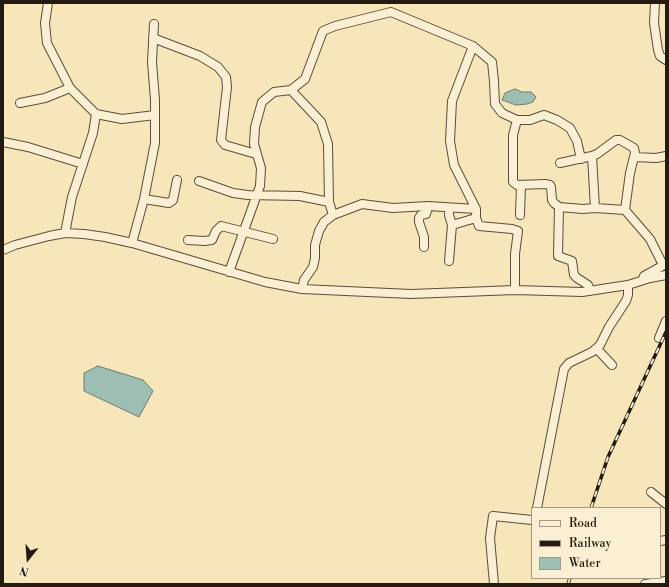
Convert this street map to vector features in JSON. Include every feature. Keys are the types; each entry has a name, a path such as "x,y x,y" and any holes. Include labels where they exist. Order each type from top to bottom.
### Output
{"street":[{"path":"48,3 45,23 47,43 70,88 96,114 122,119 156,115"},
{"path":"655,3 654,23 658,50 660,56 666,60"},
{"path":"229,272 260,186 261,168 254,144 255,127 262,102 274,92 291,90 305,79 323,31 335,26 391,12 473,46 492,62 495,104 502,113 517,120 530,120 544,115 557,120 570,128 577,141 581,159"},
{"path":"132,243 144,199 155,144 156,100 152,62 154,24"},
{"path":"153,38 200,56 218,66 226,77 227,87 221,140 225,145 256,154"},
{"path":"473,46 452,101 450,140 454,165 476,209 476,218 479,226 512,229 518,231 515,254 515,290"},
{"path":"20,103 45,98 70,88"},
{"path":"291,90 321,122 328,144 329,202 333,215"},
{"path":"65,233 72,198 93,133 96,114"},
{"path":"517,120 513,135 513,182 517,185 550,185 552,200 554,204 559,207 625,210 650,238 664,264 644,276 642,280"},
{"path":"560,163 597,154 614,140 620,140 634,148 635,153 630,173 625,210"},
{"path":"3,142 28,147 82,164"},
{"path":"592,156 595,208"},
{"path":"634,157 656,158 666,156"},
{"path":"144,199 169,202 173,200 177,180"},
{"path":"199,181 233,194 300,196 329,202"},
{"path":"520,215 521,185"},
{"path":"302,289 304,280 314,267 315,245 319,231 324,222 333,215 362,204 393,208 428,206 476,209"},
{"path":"424,247 424,237 419,218 421,215 426,214 428,206"},
{"path":"559,207 558,256 572,261 574,275 588,285 590,291"},
{"path":"449,208 449,215 452,225 449,261"},
{"path":"452,225 476,218"},
{"path":"188,240 212,240 220,226 273,239"},
{"path":"3,250 29,241 65,233 105,237 132,243 264,282 302,289 411,294 515,290 590,291 628,285 642,280 666,275"},
{"path":"537,507 564,369 569,363 597,349 626,302 628,285"},
{"path":"659,338 666,321"},
{"path":"597,349 612,365"},
{"path":"651,492 666,504"},
{"path":"494,584 490,538 493,516 531,520"},
{"path":"646,584 666,581"}],"water":[{"path":"515,89 522,92 531,92 536,97 533,102 516,105 502,100 505,93"},
{"path":"98,366 143,380 153,391 139,417 84,391 84,373"}],"railway":[{"path":"591,507 608,457 666,332"},
{"path":"568,584 570,579"}]}
